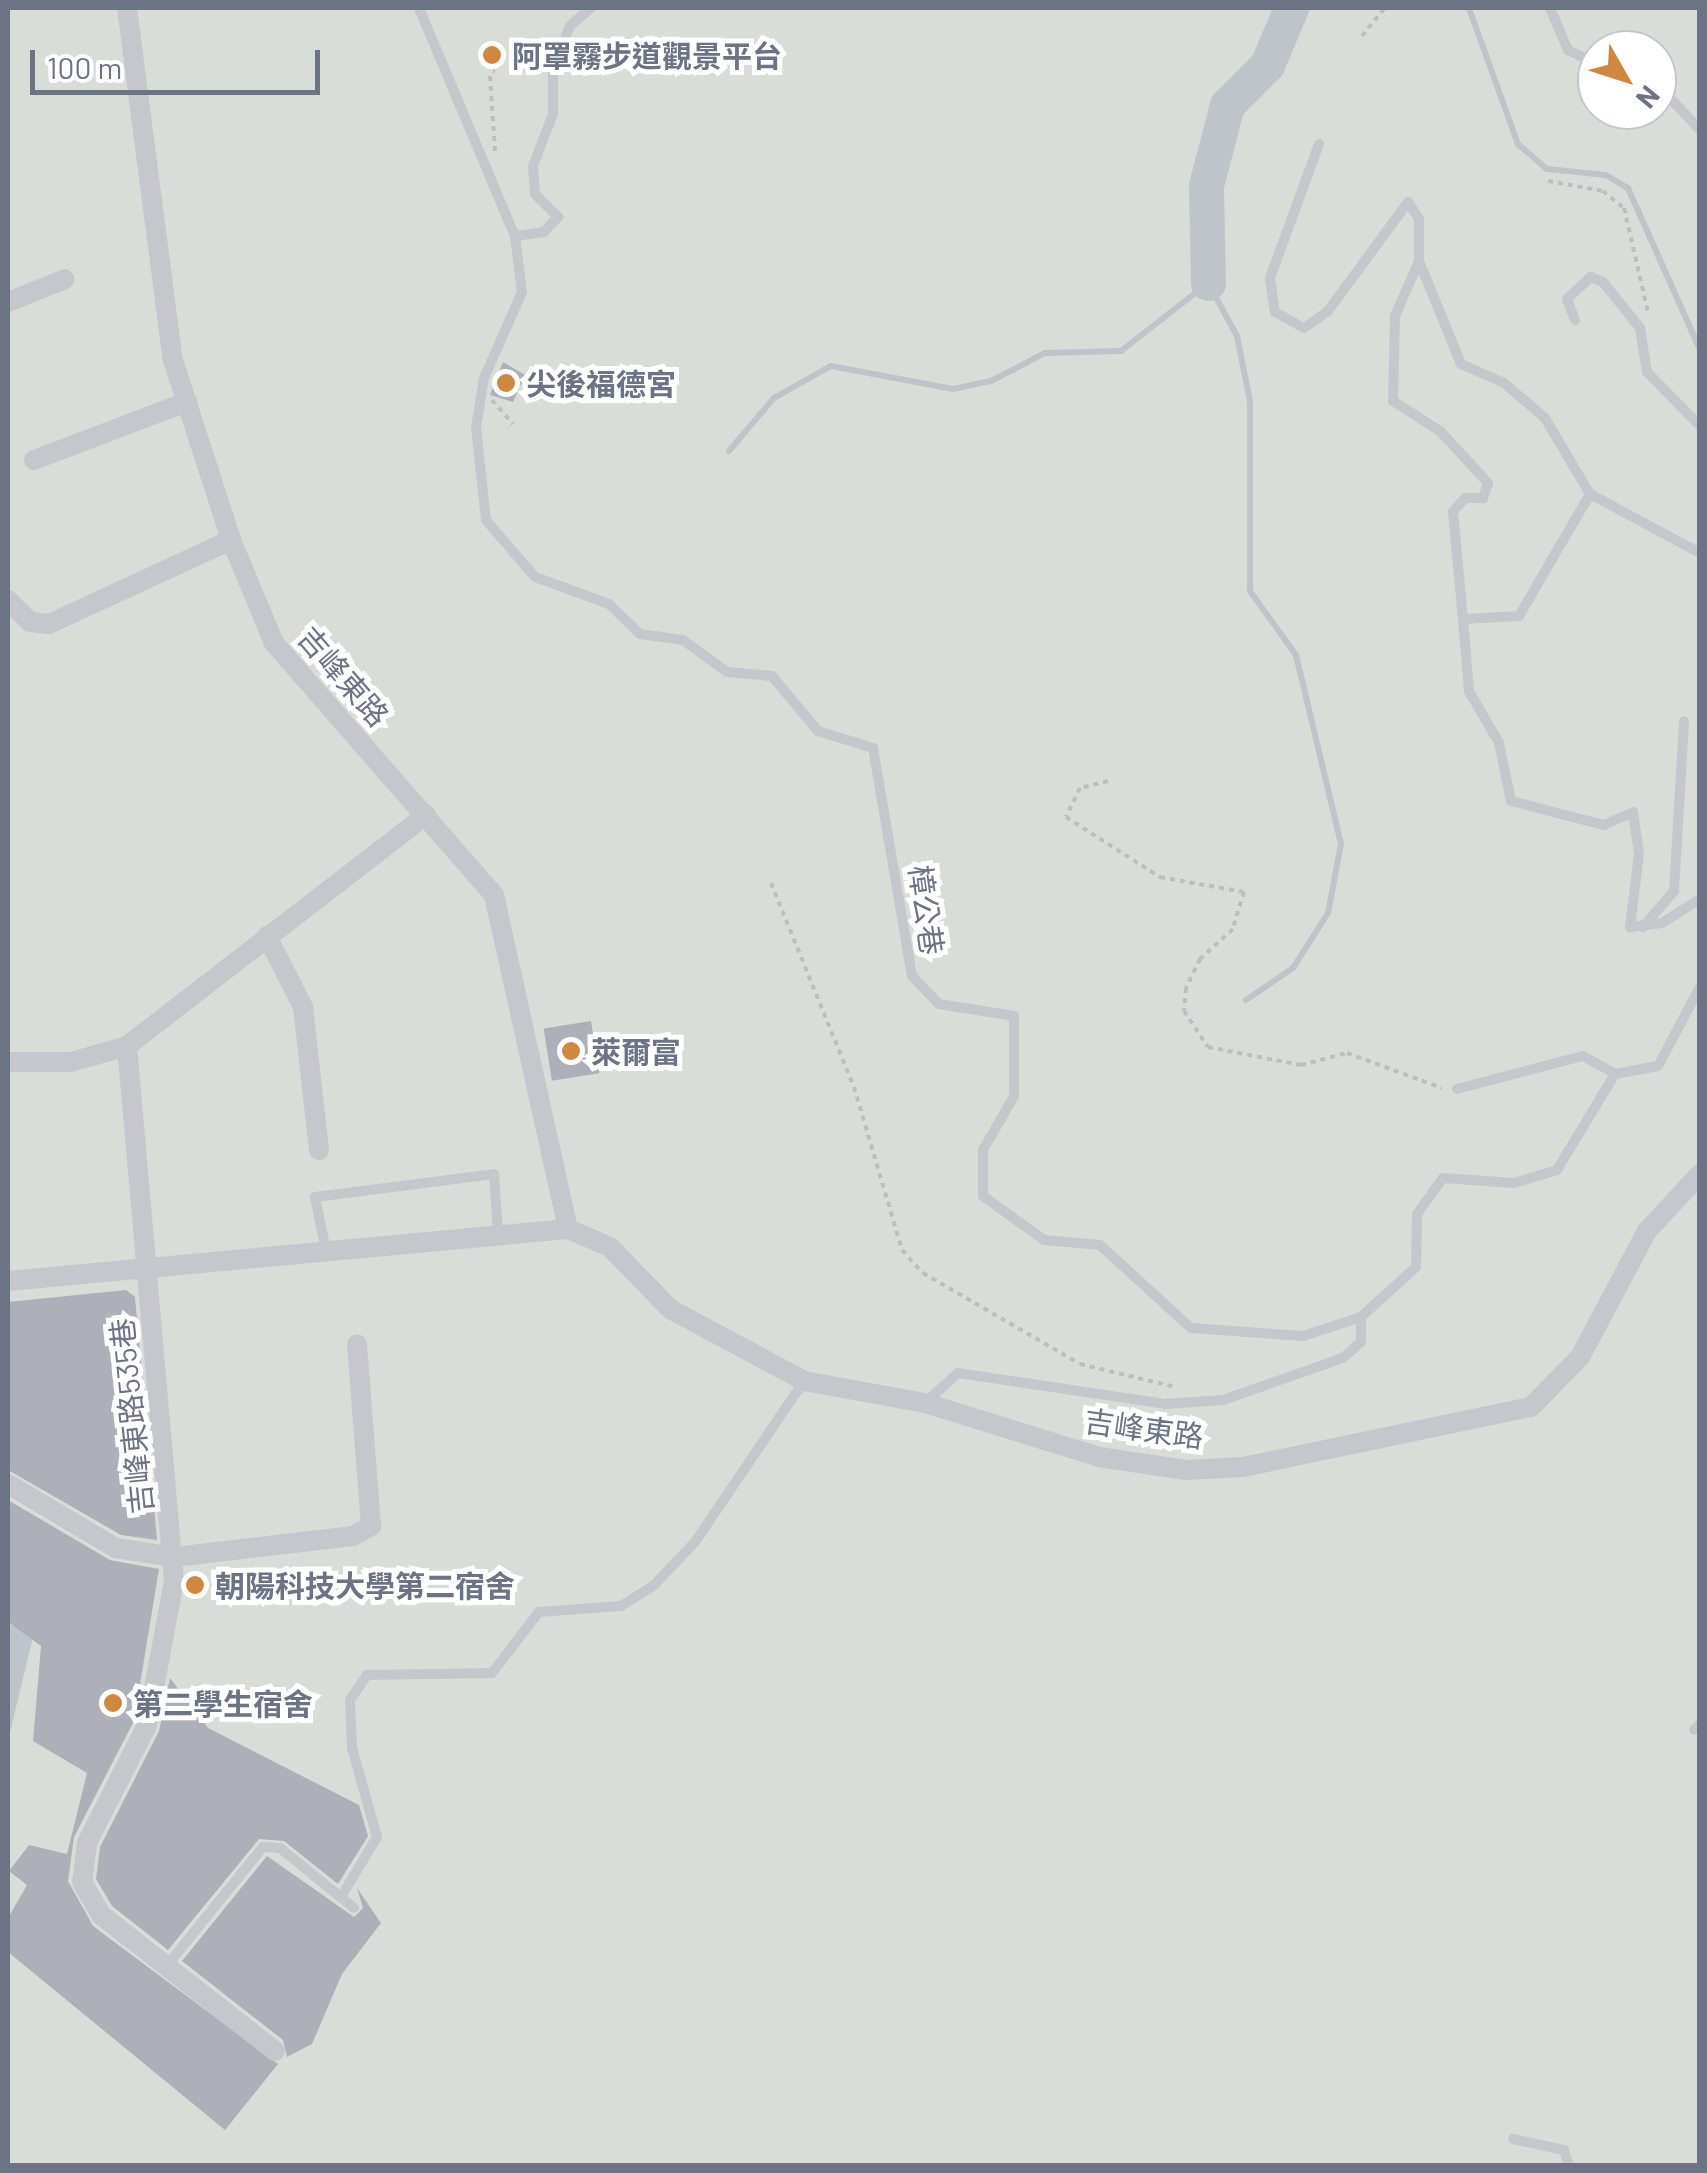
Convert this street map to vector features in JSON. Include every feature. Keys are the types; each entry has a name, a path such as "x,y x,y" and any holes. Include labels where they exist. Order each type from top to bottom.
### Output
{"street":[{"name":"吉峰東路","path":"127,8 173,360 230,540 274,643 494,894 568,1229"},
{"path":"8,302 65,280"},
{"path":"34,460 187,402"},
{"path":"8,600 30,622 49,624 230,540"},
{"path":"8,1062 71,1062 127,1046 426,815"},
{"path":"267,936 304,1007 319,1150"},
{"name":"吉峰東路535巷","path":"127,1046 174,1557 147,1725 87,1844 82,1882 100,1915 169,1962 275,2051"},
{"name":"吉峰東路","path":"8,1282 568,1229 610,1247 670,1309 804,1381 924,1403 1099,1457 1186,1470 1495,1418 1531,1407 1560,1381 1647,1231 1700,1174"},
{"path":"8,1484 116,1548 174,1557 290,1546 371,1526 357,1346"}],"lane":[{"path":"420,8 495,176 516,236 544,232 558,217 535,194 534,166 553,114 553,66 570,26 592,8"},
{"path":"1550,8 1568,50 1577,54"},
{"path":"1677,105 1700,130"},
{"path":"1319,144 1270,278 1275,312 1304,328 1328,311 1408,202 1420,219 1419,261 1395,316 1393,400 1440,431 1488,483 1483,498 1464,498 1452,512 1469,691 1499,744 1502,790 1510,801 1604,825 1633,812 1639,854 1627,904 1630,927 1642,928 1700,899"},
{"name":"樟公巷","path":"516,236 522,292 484,378 476,428 486,520 534,578 608,604 640,634 682,640 727,672 772,676 818,730 873,748 912,976 939,1004 1014,1016 1014,1096 983,1150 983,1196 1044,1240 1100,1245 1191,1328 1303,1336 1362,1317 1416,1267 1417,1214 1443,1178 1525,1182 1557,1170 1615,1074"},
{"path":"1419,261 1461,364 1504,383 1545,418 1590,494 1700,552"},
{"path":"1576,320 1567,299 1591,277 1640,328 1647,372 1700,426"},
{"path":"1463,619 1519,616 1590,494"},
{"path":"1642,928 1674,890 1684,720"},
{"path":"1457,1089 1584,1056 1615,1074 1658,1066 1700,986"},
{"path":"326,1251 315,1197 494,1174 498,1233"},
{"path":"924,1403 958,1373 1165,1404 1223,1400 1344,1358 1361,1342 1362,1317"},
{"path":"341,1897 377,1837 352,1748 350,1700 367,1675 492,1673 538,1612 621,1606 654,1585 695,1542 804,1381"},
{"path":"169,1962 263,1847 280,1848 354,1908"},
{"path":"1512,2139 1564,2150 1569,2166"}],"path":[{"path":"828,8 840,8"},
{"path":"1362,36 1385,8"},
{"path":"493,73 495,176"},
{"path":"1548,181 1603,192 1624,208 1648,307 1640,328"},
{"path":"487,411 490,399 502,402 513,424"},
{"path":"1108,781 1080,788 1066,817 1160,877 1244,892 1234,929 1200,959 1186,988 1184,1012 1208,1047 1301,1065 1346,1053 1457,1089"},
{"path":"771,884 854,1087 902,1250 922,1273 1080,1364 1187,1390"}],"shaded area":[{"path":"8,8 1699,8 1699,2165 8,2166"},
{"path":"8,1623 33,1637 8,1741"}],"building":[{"path":"503,362 525,375 513,402 490,395"},
{"name":"萊爾富","path":"591,1021 599,1073 552,1081 544,1029"},
{"path":"126,1290 135,1297 157,1540 121,1535 8,1470 8,1302"},
{"path":"8,1500 110,1560 159,1569 134,1721 74,1837 68,1881 93,1926 278,2064 225,2130 8,1952 8,1918 27,1885 9,1871 29,1845 67,1854 87,1773 33,1741 41,1646 8,1622"},
{"path":"170,1678 208,1728 359,1805 368,1836 338,1884 284,1841 259,1839 168,1950 112,1906 96,1879 100,1847 159,1731"},
{"path":"267,1856 354,1917 363,1908 357,1888 381,1923 342,1974 312,2044 287,2057 283,2040 182,1961"}],"waterway":[{"path":"1208,283 1206,185 1227,105 1267,65 1291,8"},
{"path":"1469,8 1518,144 1547,169 1606,175 1628,188 1700,350"},
{"path":"729,451 774,398 831,366 953,389 991,381 1045,353 1121,351 1208,283 1237,336 1250,401 1250,591 1296,655 1341,844 1328,913 1293,968 1246,1000"}],"place":[{"name":"阿罩霧步道觀景平台","path":"492,55"},
{"name":"尖後福德宮","path":"506,383"},
{"name":"萊爾富","path":"571,1051"},
{"name":"朝陽科技大學第二宿舍","path":"195,1585"},
{"name":"第二學生宿舍","path":"113,1703"}]}
